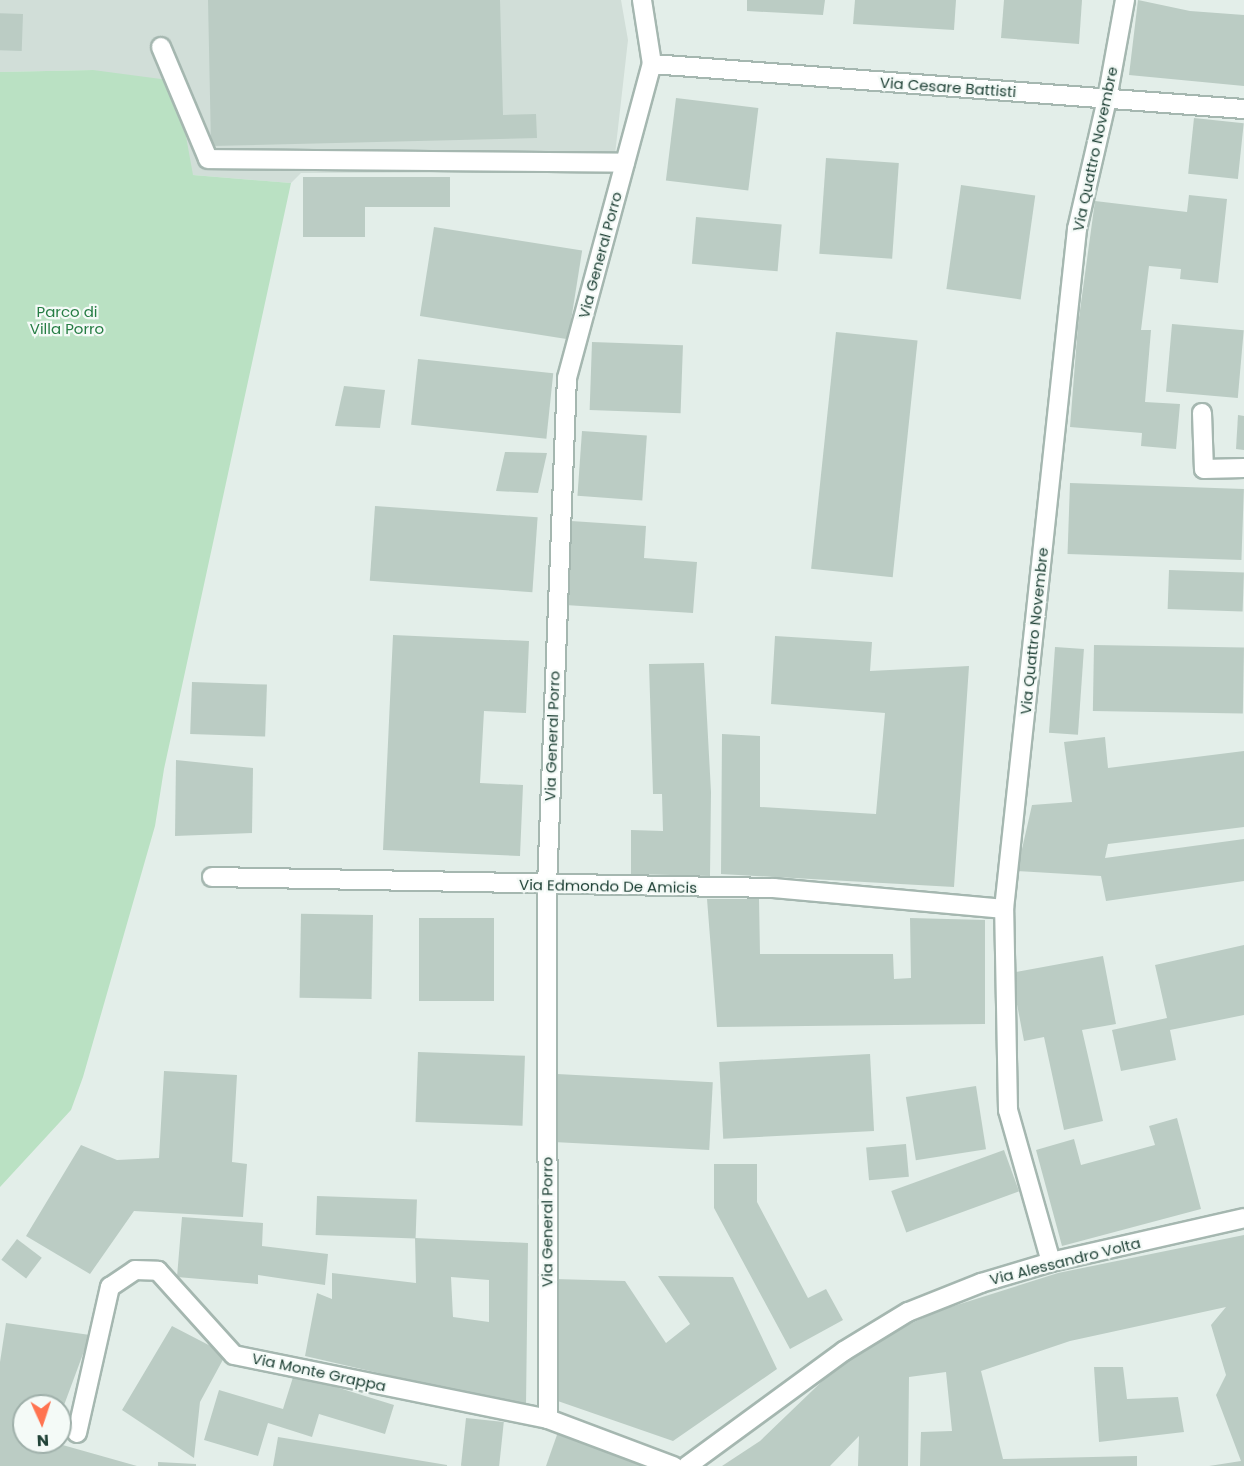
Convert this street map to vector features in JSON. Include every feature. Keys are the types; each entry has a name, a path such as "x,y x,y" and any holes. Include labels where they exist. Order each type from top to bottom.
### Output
{"street":[{"path":"642,0 652,64"},
{"name":"Via Quattro Novembre","path":"1050,1262 1008,1110 1004,909 1077,229 1107,99 1125,0"},
{"path":"161,47 208,159 625,164"},
{"name":"Via Cesare Battisti","path":"652,64 1244,110"},
{"name":"Via General Porro","path":"548,1419 547,886 567,378 652,64"},
{"path":"1202,413 1204,468 1244,468"},
{"name":"Via Edmondo De Amicis","path":"212,877 547,886 774,888 1004,909"},
{"name":"Via Alessandro Volta","path":"687,1466 844,1351 908,1312 981,1283 1050,1262 1244,1218"},
{"name":"Via Monte Grappa","path":"76,1433 110,1287 135,1270 158,1271 234,1355 548,1419 673,1466"}],"shaded area":[{"path":"0,0 621,0 628,40 613,172 301,173 291,183 193,175 93,70 0,72"}],"green space":[{"name":"Parco di Villa Porro","path":"93,70 176,81 193,175 291,183 164,769 155,826 83,1077 71,1110 0,1187 0,72"}],"building":[{"path":"208,0 500,0 503,115 536,114 537,138 211,146"},
{"path":"747,0 825,0 823,15 747,11"},
{"path":"855,0 956,0 954,30 853,24"},
{"path":"1004,0 1082,0 1079,44 1001,38"},
{"path":"1138,0 1190,11 1244,15 1244,86 1129,75"},
{"path":"0,13 23,14 22,51 0,50"},
{"path":"676,98 758,108 748,190 666,180"},
{"path":"1194,118 1244,123 1238,179 1188,174"},
{"path":"826,158 899,163 892,259 819,254"},
{"path":"303,177 450,177 450,207 365,207 365,237 303,237"},
{"path":"961,185 1035,195 1021,299 946,289"},
{"path":"1189,195 1227,199 1218,283 1180,279 1181,269 1149,266 1141,330 1151,330 1145,402 1180,404 1176,449 1141,446 1142,433 1070,427 1078,325 1095,201 1187,212"},
{"path":"696,217 782,224 778,271 692,264"},
{"path":"434,227 582,250 568,339 420,316"},
{"path":"1172,324 1244,330 1238,398 1166,392"},
{"path":"836,332 918,341 893,577 811,569"},
{"path":"592,342 683,345 681,413 590,410"},
{"path":"418,359 553,373 546,439 411,425"},
{"path":"344,386 385,390 380,428 335,426"},
{"path":"1238,415 1244,416 1244,450 1236,449"},
{"path":"582,431 647,436 642,500 577,496"},
{"path":"505,452 547,453 538,493 496,491"},
{"path":"1070,483 1244,489 1241,560 1068,554"},
{"path":"375,506 538,517 532,592 370,581"},
{"path":"571,521 646,526 644,558 697,562 693,613 565,605"},
{"path":"1169,570 1244,573 1243,612 1168,609"},
{"path":"393,635 529,641 526,713 484,711 480,783 523,785 520,856 383,850"},
{"path":"775,636 872,642 870,671 969,666 954,887 721,874 722,734 760,736 760,807 876,814 885,713 771,704"},
{"path":"1094,645 1244,648 1243,714 1093,711"},
{"path":"1055,647 1084,649 1078,735 1049,733"},
{"path":"704,663 711,792 710,876 631,874 631,830 663,831 662,794 653,794 649,664"},
{"path":"192,682 267,685 265,737 190,734"},
{"path":"1105,737 1108,768 1244,751 1244,827 1108,844 1105,858 1244,839 1244,881 1106,901 1101,876 1017,871 1032,805 1072,802 1064,742"},
{"path":"176,760 253,768 252,833 175,836"},
{"path":"707,899 759,899 760,954 893,954 894,979 911,978 910,918 985,920 985,1024 717,1027"},
{"path":"301,914 373,915 372,999 300,998"},
{"path":"419,918 494,918 494,1001 419,1001"},
{"path":"1244,945 1244,1015 1170,1030 1176,1060 1121,1071 1112,1030 1167,1018 1155,965"},
{"path":"1103,956 1116,1024 1082,1030 1103,1121 1064,1130 1044,1037 1024,1041 1011,973"},
{"path":"418,1052 525,1056 522,1126 416,1122"},
{"path":"870,1054 874,1131 723,1139 719,1062"},
{"path":"164,1071 237,1075 232,1162 247,1164 243,1217 134,1211 90,1274 26,1236 81,1145 117,1160 159,1158"},
{"path":"557,1074 713,1082 709,1150 553,1142"},
{"path":"976,1086 986,1149 916,1160 906,1097"},
{"path":"1177,1118 1201,1209 1062,1246 1036,1150 1074,1139 1081,1165 1155,1145 1149,1126"},
{"path":"906,1144 909,1177 869,1180 866,1147"},
{"path":"1004,1150 1019,1191 906,1232 891,1191"},
{"path":"714,1164 757,1164 757,1202 808,1298 826,1289 843,1320 790,1349 714,1208"},
{"path":"317,1196 417,1199 416,1238 316,1235"},
{"path":"182,1217 263,1223 262,1246 328,1254 325,1285 258,1275 258,1284 177,1277"},
{"path":"1244,1235 1244,1466 1209,1466 1241,1461 1216,1395 1226,1375 1211,1325 1226,1307 1070,1341 981,1371 1003,1459 1137,1456 1137,1466 920,1466 921,1432 952,1431 946,1372 909,1377 908,1466 858,1466 859,1436 830,1466 722,1466 760,1441 839,1365 894,1331 941,1310 1058,1273"},
{"path":"415,1238 528,1243 526,1407 305,1356 317,1293 332,1299 332,1273 416,1283","holes":["451,1277 489,1280 489,1322 453,1317"]},
{"path":"17,1239 42,1258 26,1278 1,1260"},
{"path":"658,1276 733,1277 777,1369 673,1441 552,1399 555,1279 625,1281 666,1343 690,1324"},
{"path":"6,1323 90,1335 68,1394 12,1394 12,1454 72,1454 72,1448 137,1466 0,1466 0,1362"},
{"path":"172,1326 226,1354 200,1402 194,1458 122,1410"},
{"path":"1094,1367 1123,1367 1127,1399 1178,1397 1184,1432 1099,1442"},
{"path":"294,1374 394,1405 385,1434 319,1414 312,1437 268,1423 258,1456 204,1440 219,1390 283,1409"},
{"path":"466,1418 504,1422 499,1466 461,1466"},
{"path":"558,1432 643,1466 546,1466"},
{"path":"278,1437 447,1465 447,1466 273,1466"},
{"path":"158,1462 196,1464 196,1466 158,1466"}]}
